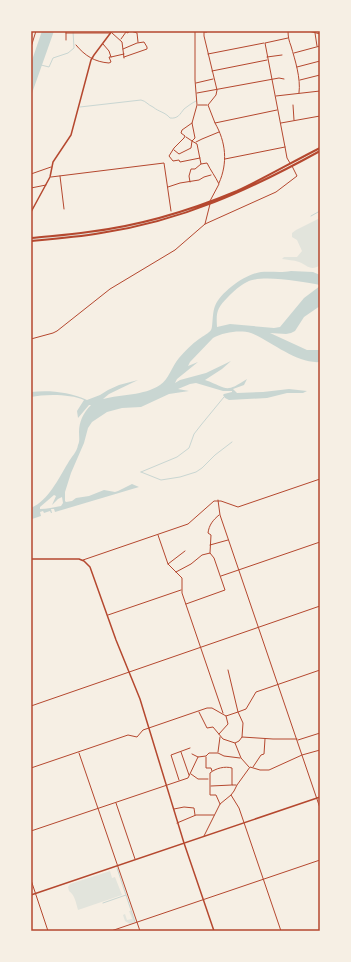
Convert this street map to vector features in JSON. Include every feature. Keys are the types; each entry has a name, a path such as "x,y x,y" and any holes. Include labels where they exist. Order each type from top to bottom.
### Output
{"highway":[{"path":"291,165 320,148"},
{"path":"31,239 90,232 129,225 210,203 320,151"}],"main road":[{"path":"31,212 50,177 51,167 55,158 70,134 92,59 111,32"},
{"path":"31,559 82,560 90,568 116,640 140,699 177,823 214,931"},
{"path":"31,896 320,797"}],"street":[{"path":"31,47 36,31"},
{"path":"120,40 126,32 128,33 129,31"},
{"path":"132,31 137,33 138,43"},
{"path":"174,150 178,154 191,148 192,140 195,138 192,122 197,105 195,31"},
{"path":"197,105 208,105 216,96 217,90 204,36 204,32 207,31"},
{"path":"288,31 288,38 299,80 299,93"},
{"path":"309,31 320,34"},
{"path":"66,40 66,32 111,32 123,43 123,49 124,58 147,48 145,42 123,49"},
{"path":"315,33 317,47"},
{"path":"208,54 288,38"},
{"path":"76,45 92,59 108,63 111,62 109,51 103,43"},
{"path":"31,339 53,333 110,289 181,246 200,227 276,192 297,176 287,158 265,43"},
{"path":"293,54 320,46"},
{"path":"111,57 124,54"},
{"path":"267,57 282,55"},
{"path":"212,71 268,60"},
{"path":"296,67 320,61"},
{"path":"299,80 320,75"},
{"path":"196,93 282,78 284,79"},
{"path":"196,83 214,79"},
{"path":"275,96 320,91"},
{"path":"205,224 210,203 223,172 225,159 225,150 208,105"},
{"path":"293,105 294,121"},
{"path":"214,123 277,110"},
{"path":"280,123 320,116"},
{"path":"192,122 181,132 196,143 201,164"},
{"path":"196,143 219,132"},
{"path":"185,136 169,156 173,161 177,160 180,162 200,158"},
{"path":"225,159 285,147"},
{"path":"50,177 164,163 171,211"},
{"path":"190,182 189,176 191,169 195,169 201,164 207,163 212,175 216,178 219,184"},
{"path":"31,174 51,167"},
{"path":"168,187 199,180 212,175"},
{"path":"60,176 64,209"},
{"path":"31,188 46,185"},
{"path":"82,560 191,523 213,501 218,500 238,507 320,480"},
{"path":"218,500 220,515 320,808"},
{"path":"186,604 225,590 214,558 210,553 211,535 208,532 210,525 220,515"},
{"path":"158,535 168,564 182,578 181,590 223,714"},
{"path":"210,545 229,540"},
{"path":"221,577 320,542"},
{"path":"168,564 185,551"},
{"path":"176,572 191,564 202,555 210,553"},
{"path":"107,615 181,590"},
{"path":"31,706 320,606"},
{"path":"228,670 238,712 243,723 242,737 235,743"},
{"path":"226,716 246,709 256,692 320,670"},
{"path":"31,768 128,735 137,737 143,730 210,708 226,716 229,723 219,734"},
{"path":"199,711 208,728 213,728 225,740 235,743 241,758 250,767 260,770 269,770 302,755 320,750"},
{"path":"242,737 297,740 320,733"},
{"path":"218,753 218,746 221,737"},
{"path":"253,767 260,756 264,754 265,739"},
{"path":"179,781 171,755 181,750 190,748"},
{"path":"181,750 190,775 198,778 210,779"},
{"path":"78,752 140,931"},
{"path":"192,754 198,757 206,756 209,753 218,753 224,756 241,758"},
{"path":"206,756 206,768 211,768 213,771"},
{"path":"31,831 179,781 190,775 198,757"},
{"path":"203,836 220,804 234,791 236,785 250,767"},
{"path":"220,804 216,795 210,795 210,775 213,771 222,768 232,768 232,785"},
{"path":"210,786 236,785"},
{"path":"231,794 236,802 244,823 280,931"},
{"path":"116,802 135,860"},
{"path":"173,809 184,807 194,808 195,815"},
{"path":"177,823 195,815 215,815"},
{"path":"111,931 320,860"},
{"path":"31,880 48,931"}],"shaded area":[{"path":"42,31 54,31 31,96 31,63"},
{"path":"205,204 206,206 153,222 94,234 31,240 31,238 66,235 129,226"},
{"path":"320,218 320,265 312,268 297,261 282,259 284,257 297,257 302,251 297,240 292,237 292,233"},
{"path":"313,272 320,275 320,285 272,279 247,282 228,297 218,310 217,327 230,324 274,328 280,327 304,298 320,286 320,306 304,317 295,331 286,334 270,333 307,350 320,350 320,362 302,360 251,333 232,332 213,338 188,366 198,362 177,379 175,383 180,380 206,373 231,361 205,380 222,387 230,388 247,379 244,385 233,389 237,393 289,389 307,391 303,393 287,393 267,398 229,400 223,395 232,391 223,391 196,383 178,389 189,391 169,394 141,407 122,408 107,412 92,422 88,428 84,443 71,473 65,492 65,501 72,501 76,498 89,496 104,490 115,492 132,484 139,487 55,512 54,509 51,509 52,513 50,511 44,513 43,511 40,512 41,516 32,519 31,508 43,500 48,494 76,450 79,442 79,428 81,421 91,405 89,405 78,418 77,411 84,400 58,395 31,397 31,392 59,392 87,400 119,385 138,380 109,394 103,399 140,393 153,389 166,379 186,350 211,330 215,306 222,295 234,284 255,273","holes":["54,495 56,496 52,505 62,497 63,503 61,506 40,509 40,507"]},
{"path":"110,871 112,878 115,877 122,895 78,910 74,897 69,891 68,887 70,884"},
{"path":"129,911 131,911 135,922 130,924 125,921 123,915 125,914 127,920 132,919"}],"waterway":[{"path":"41,65 49,67 53,58 68,53 74,48 73,31"},
{"path":"80,107 141,100 166,114 170,118 175,118 184,109 196,101"},
{"path":"311,216 320,211"},
{"path":"141,472 177,457 189,448 194,434 224,397"},
{"path":"141,472 161,480 180,477 196,472 232,442"},
{"path":"117,868 135,922"},
{"path":"103,903 126,895"}]}
